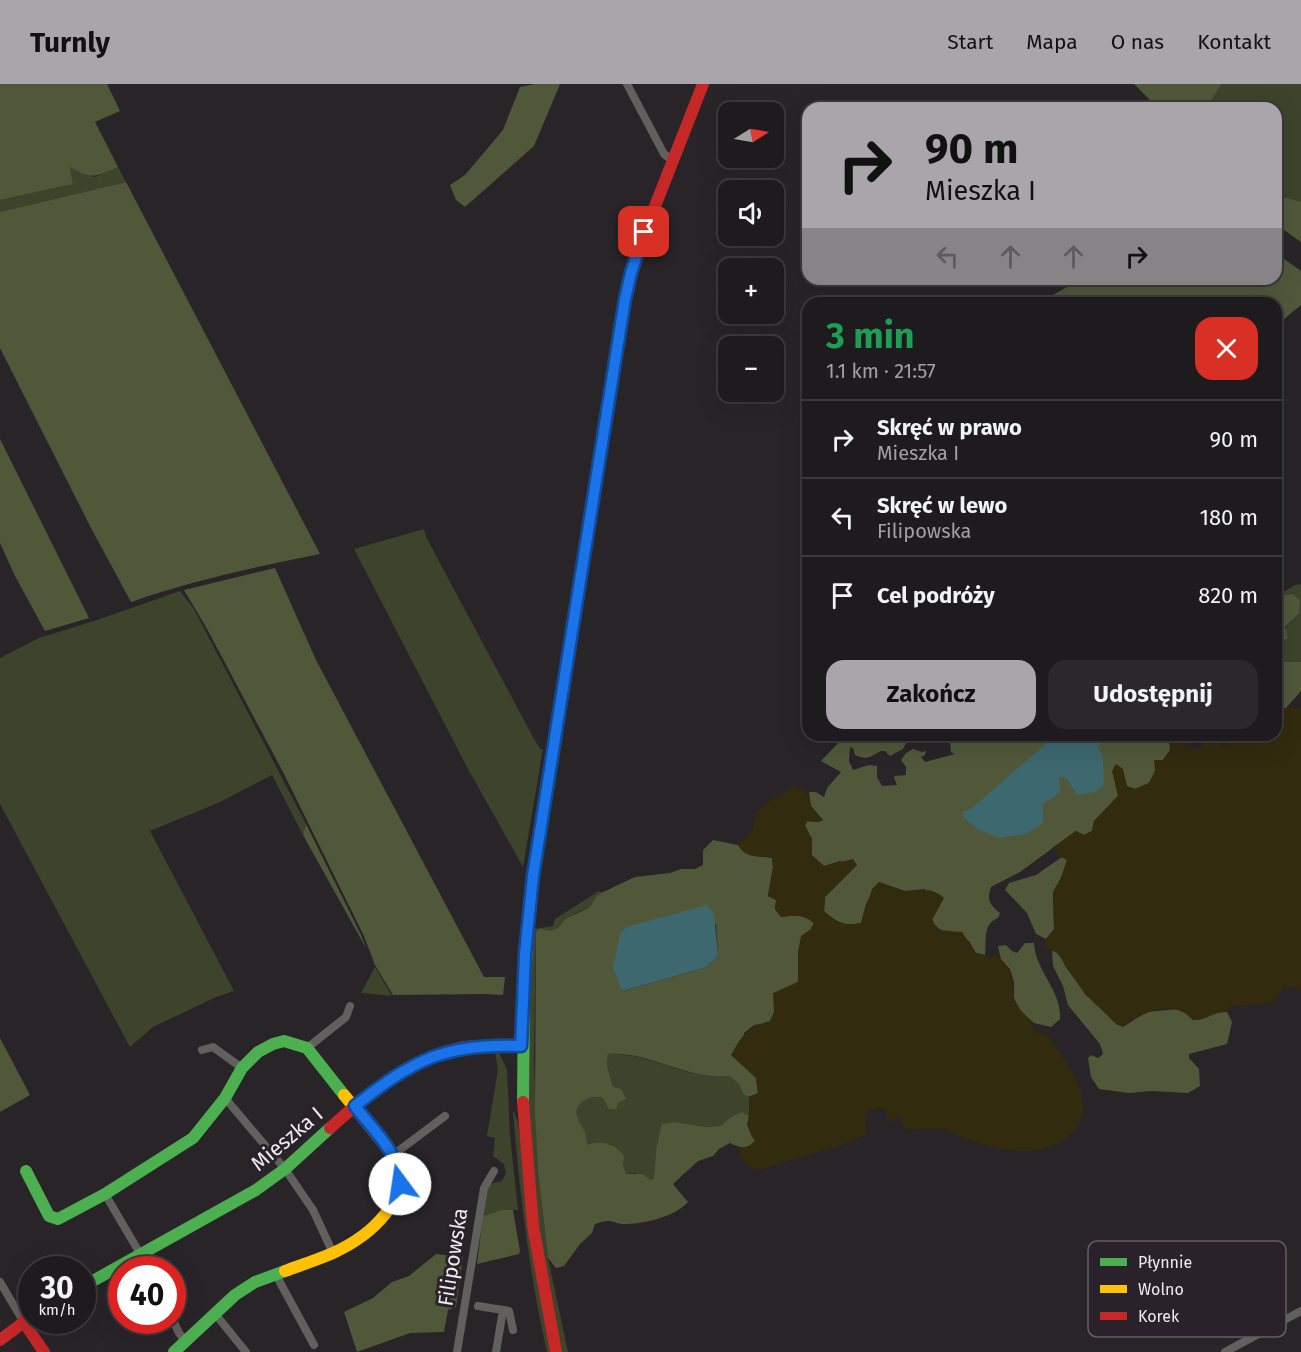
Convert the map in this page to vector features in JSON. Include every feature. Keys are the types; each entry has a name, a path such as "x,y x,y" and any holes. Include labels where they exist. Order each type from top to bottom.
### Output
{"street":[{"path":"627,84 664,154 673,162"},
{"path":"556,1352 536,1251 522,1114 521,1046 524,974 533,876 624,306 639,247 703,84"},
{"path":"307,1048 346,1017 350,1006"},
{"path":"26,1171 49,1216 54,1219 105,1194 193,1138 225,1098 242,1068 258,1052 273,1044 289,1041 307,1048 355,1106 393,1155 400,1174 400,1184 393,1203 381,1219 354,1241 333,1253 255,1282 235,1295 174,1352"},
{"name":"Mieszka I","path":"96,1279 256,1190 285,1169 355,1106 408,1068 465,1047 521,1046"},
{"path":"202,1050 213,1047 242,1068"},
{"path":"225,1098 285,1169 313,1210 333,1253"},
{"path":"393,1155 445,1116"},
{"name":"Filipowska","path":"457,1352 484,1188 494,1172"},
{"path":"105,1194 141,1255"},
{"path":"276,1275 314,1345"},
{"path":"0,1282 18,1306"},
{"path":"477,1306 509,1311 513,1330"},
{"path":"496,1352 503,1310"},
{"path":"1286,1319 1301,1311"},
{"path":"216,1315 246,1352"},
{"path":"0,1340 18,1325"},
{"path":"35,1334 44,1352"},
{"path":"180,1334 186,1342"},
{"path":"1225,1352 1253,1337"}],"green space":[{"path":"0,84 107,84 120,111 95,122 118,167 94,176 70,167 73,184 0,200"},
{"path":"535,84 560,84 534,146 465,207 456,200 450,185 465,175 503,130 520,87"},
{"path":"1134,84 1221,84 1209,102 1152,102"},
{"path":"1167,84 1301,84 1301,202 1282,196 1282,102 1168,102"},
{"path":"70,166 95,177 118,167 126,182 0,212 0,200 73,184"},
{"path":"126,182 320,554 248,569 131,602 0,348 0,212"},
{"path":"1282,196 1301,202 1301,242 1282,229"},
{"path":"1282,258 1301,271 1301,305 1282,321 1282,297 1050,297 1070,285 1282,285"},
{"path":"0,439 89,618 45,631 15,576 0,543"},
{"path":"424,529 426,537 534,739 540,749 543,749 523,867 467,767 354,549"},
{"path":"275,568 316,660 484,977 505,977 503,995 393,995 375,965 364,936 283,772 184,590"},
{"path":"1301,584 1301,662 1285,662 1282,659 1282,634 1299,613 1292,594 1282,595 1282,593"},
{"path":"180,591 194,609 306,824 303,835 272,775 220,802 150,831 234,991 216,997 153,1027 130,1047 0,804 0,658 39,638"},
{"path":"1292,594 1300,600 1299,613 1285,627 1288,638 1282,641 1282,595"},
{"path":"1282,659 1285,662 1301,662 1301,691 1286,708 1282,709"},
{"path":"840,741 907,741 903,749 890,756 885,751 881,751 863,758 855,755 853,748 850,747 849,761 853,770 869,765 877,766 877,777 882,786 897,785 895,776 906,775 906,767 901,760 913,749 926,751 921,757 925,762 955,754 951,752 950,742 938,741 1169,741 1170,750 1149,783 1135,789 1126,786 1123,770 1116,784 1118,796 1094,821 1092,831 1084,835 1076,831 1020,872 991,887 990,902 1000,913 987,928 985,955 976,953 969,941 947,933 935,925 925,889 905,891 879,882 866,904 861,923 841,923 824,911 825,897 857,865 840,861 824,866 811,855 812,839 805,826 807,821 823,820 811,806 809,792 816,792 824,797 827,788 841,772 821,761"},
{"path":"306,824 361,935 366,948 303,835"},
{"path":"713,840 738,845 745,853 752,856 772,858 773,867 768,896 776,900 775,909 781,917 798,916 814,923 798,952 798,982 788,987 770,1022 754,1025 744,1033 746,1068 756,1078 758,1093 749,1097 743,1094 739,1084 730,1076 699,1074 639,1057 608,1054 607,1065 613,1087 621,1089 626,1099 618,1103 616,1109 609,1109 603,1098 591,1098 579,1105 576,1114 586,1135 587,1145 602,1143 612,1145 624,1156 623,1164 626,1174 642,1174 651,1180 654,1178 656,1150 662,1124 675,1122 707,1127 721,1126 731,1117 742,1112 749,1116 747,1125 755,1141 743,1147 730,1143 719,1149 713,1156 698,1161 673,1184 688,1202 675,1212 643,1222 622,1224 606,1221 595,1224 592,1233 580,1244 564,1266 556,1268 548,1258 538,1171 535,1112 536,932 540,929 550,931 556,929 566,919 590,907 601,893 635,877 670,873 681,869 695,869 703,865 703,850","holes":["716,924 718,955 707,967 622,991"]},
{"path":"1062,857 1067,860 1053,892 1054,929 1046,939 1036,934 1027,913 1005,890 1009,883 1036,875"},
{"path":"599,891 601,893 590,907 578,912 550,932 536,932 534,1059 538,1171 548,1258 568,1352 560,1352 543,1262 530,1165 526,1005 534,929 553,926 555,919"},
{"path":"1025,943 1034,943 1035,953 1057,999 1060,1019 1051,1027 1034,1023 1022,1013 1014,999 1014,982 1010,969 1001,960 998,946 1006,945 1017,953"},
{"path":"1052,951 1056,951 1086,995 1123,1027 1146,1012 1178,1009 1193,1020 1227,1012 1232,1022 1227,1044 1189,1054 1189,1058 1199,1069 1200,1086 1188,1093 1152,1091 1129,1093 1099,1089 1091,1077 1088,1058 1091,1055 1098,1058 1103,1054 1100,1044 1068,1005 1063,986 1053,966"},
{"path":"375,967 392,996 361,993"},
{"path":"0,1038 30,1095 0,1112"},
{"path":"495,1052 499,1052 507,1070 510,1135 518,1210 501,1210 483,1216 487,1188 490,1184 502,1181 506,1173 504,1164 493,1156 495,1138 487,1136 498,1069"},
{"path":"608,1054 639,1057 699,1074 730,1076 739,1084 743,1094 749,1097 749,1116 742,1112 731,1117 722,1126 707,1127 675,1122 663,1124 656,1150 654,1178 651,1180 635,1173 626,1174 611,1144 587,1145 586,1135 576,1114 579,1105 584,1101 594,1097 603,1098 613,1087 607,1065"},
{"path":"514,1111 518,1123 550,1352 547,1352 530,1263"},
{"path":"501,1210 513,1210 519,1254 477,1264 483,1216"},
{"path":"436,1254 463,1257 456,1307 448,1310 444,1332 410,1333 357,1352 344,1312 373,1298 392,1282 409,1276"}],"sand":[{"path":"1282,709 1301,709 1301,990 1291,986 1285,987 1272,1002 1230,1007 1227,1012 1198,1020 1193,1020 1185,1013 1167,1009 1148,1012 1123,1027 1116,1024 1086,995 1065,966 1060,955 1045,946 1046,939 1054,929 1053,892 1067,860 1055,854 1057,850 1052,848 1076,831 1084,835 1092,831 1094,821 1118,796 1112,771 1116,764 1123,769 1127,786 1135,789 1149,783 1155,771 1154,760 1164,760 1170,750 1169,741 1186,741 1188,748 1201,748 1204,741 1220,741 1221,746 1232,741 1282,741"},
{"path":"792,786 806,792 813,809 823,820 807,821 805,826 812,839 812,855 824,866 853,859 857,865 825,897 824,911 828,915 845,924 861,923 872,889 879,882 904,891 935,892 944,898 932,920 937,930 962,932 976,953 990,958 995,955 1006,965 1011,973 1017,1005 1034,1023 1032,1028 1034,1032 1046,1034 1053,1043 1080,1089 1083,1102 1082,1114 1078,1125 1067,1137 1040,1150 1009,1150 963,1138 947,1129 905,1129 899,1117 889,1122 886,1110 879,1108 867,1111 865,1124 867,1134 842,1145 755,1171 738,1155 741,1148 755,1141 748,1124 749,1097 758,1093 756,1078 731,1055 750,1029 770,1021 774,1012 773,993 798,982 798,952 801,936 811,929 814,923 798,916 781,917 775,909 776,900 768,896 773,867 772,858 752,856 745,853 738,845 751,832 755,815 760,808"}],"water":[{"path":"1049,741 1105,741 1098,746 1103,760 1104,785 1095,792 1077,795 1067,778 1059,777 1060,792 1043,804 1043,823 1025,834 999,838 978,829 964,818 963,812 971,809"},
{"path":"707,905 714,914 718,955 707,967 622,991 613,967 621,931 630,926"}],"traffic: fast":[{"path":"523,1102 524,993 530,900 580,586"},
{"path":"26,1171 49,1216 58,1219 105,1194 193,1138 225,1098 242,1068 258,1052 284,1041 307,1048 344,1095"},
{"path":"96,1279 256,1190 285,1169 330,1128"},
{"path":"174,1352 235,1295 255,1282 285,1271"}],"traffic: slow":[{"path":"285,1271 333,1253 360,1237 385,1215 398,1187 398,1172 392,1153 344,1095"}],"traffic: jam":[{"path":"580,586 628,286 639,247 703,84"},
{"path":"330,1128 392,1078 427,1059 465,1047 521,1046"},
{"path":"523,1102 533,1226 556,1352"},
{"path":"0,1340 18,1326"},
{"path":"32,1334 44,1352"}],"route":[{"path":"400,1184 400,1174 393,1155 355,1106 396,1075 436,1056 465,1047 521,1046 525,954 533,876 627,286 644,232"}]}
